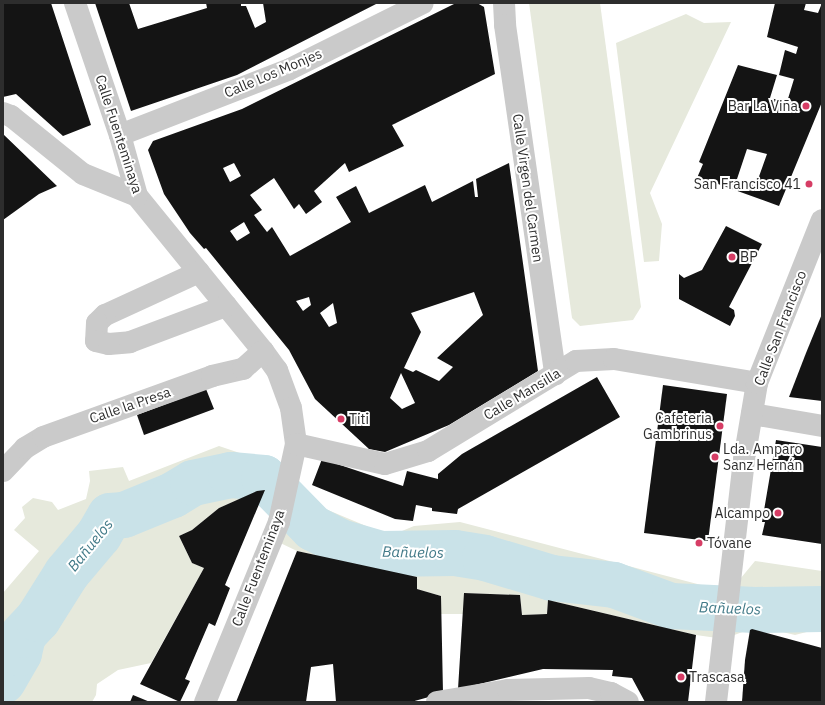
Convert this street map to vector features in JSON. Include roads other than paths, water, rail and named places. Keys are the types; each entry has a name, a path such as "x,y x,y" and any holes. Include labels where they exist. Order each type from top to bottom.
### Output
{"street":[{"name":"Calle Fuenteminaya","path":"75,3 120,136 137,196 277,370 291,408 296,444 279,522 205,702"},
{"name":"Calle Los Monjes","path":"120,136 290,69 423,3"},
{"name":"Calle Virgen del Carmen","path":"504,3 505,25 555,374"},
{"path":"3,113 11,116 83,174 137,196"},
{"name":"Calle San Francisco","path":"716,702 727,620 734,547 757,383 822,220"},
{"path":"199,272 105,315 97,323 96,341 109,344 130,342 226,306"},
{"name":"Calle la Presa","path":"3,471 25,448 50,434 212,376 243,369 263,351"},
{"name":"Calle Mansilla","path":"296,444 385,464 428,451 576,361 614,359 757,383"},
{"path":"752,414 822,426"},
{"path":"437,702 508,690 589,688 611,693 628,702"}],"waterway":[{"name":"Bañuelos","path":"3,681 19,653 23,635 38,619 67,573 99,535 110,516 124,515 173,495 193,483 231,475 264,478 313,528 340,542 381,554 455,553 485,558 552,578 614,585 671,606 755,610 822,609"}],"place":[{"name":"Bar La Viña","path":"806,106"},
{"name":"San Francisco 41","path":"809,184"},
{"name":"BP","path":"732,257"},
{"name":"Titi","path":"341,419"},
{"name":"Cafeteria Gambrinus","path":"720,426"},
{"name":"Lda. Amparo Sanz Hernán","path":"715,457"},
{"name":"Alcampo","path":"778,513"},
{"name":"Tóvane","path":"699,543"},
{"name":"Trascasa","path":"681,677"}]}
